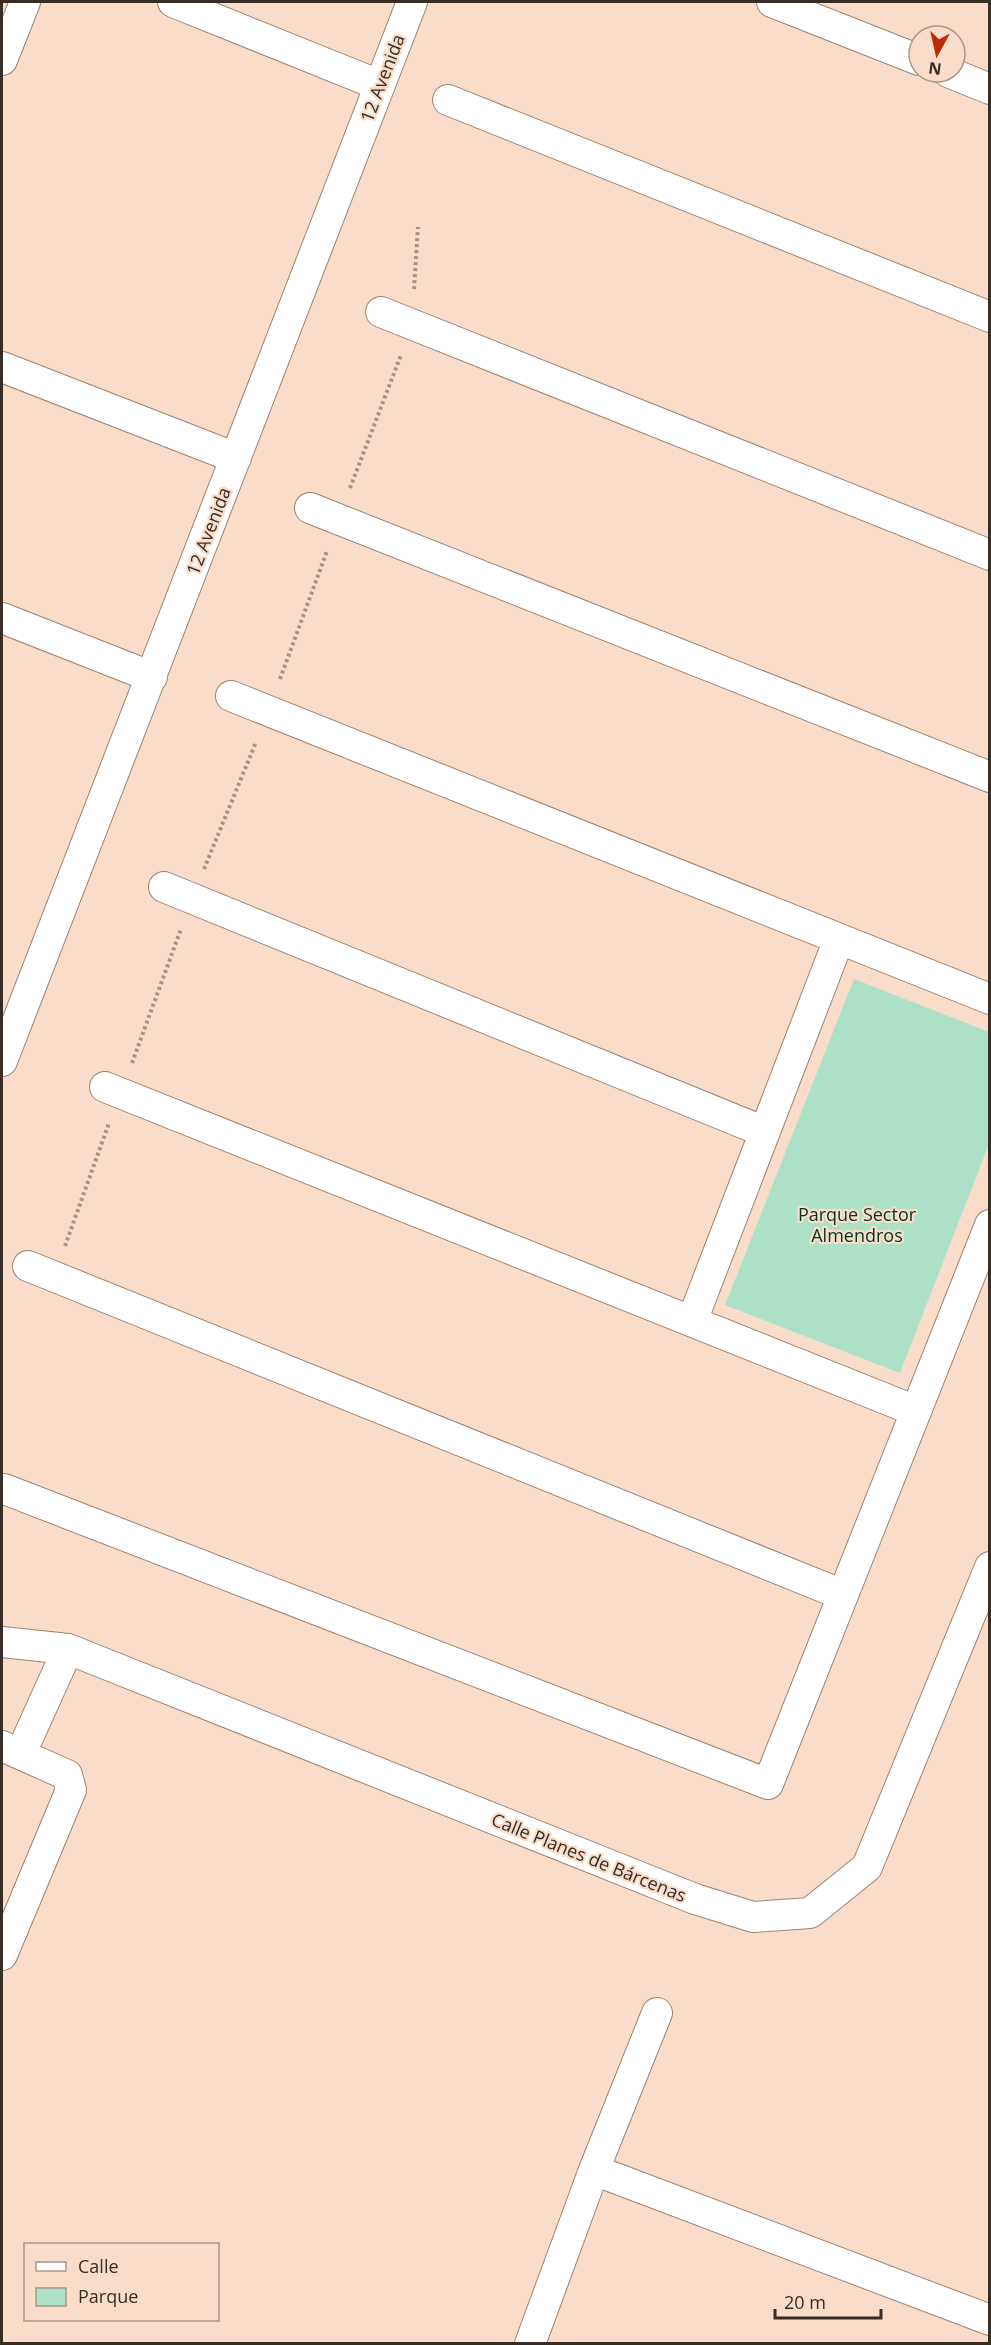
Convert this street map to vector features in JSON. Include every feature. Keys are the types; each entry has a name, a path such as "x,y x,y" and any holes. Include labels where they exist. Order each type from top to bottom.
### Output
{"street":[{"path":"2,60 25,2"},
{"path":"173,2 379,85"},
{"name":"12 Avenida","path":"2,1060 412,2"},
{"path":"772,2 907,55"},
{"path":"967,80 990,89"},
{"path":"448,100 990,317"},
{"path":"381,312 990,555"},
{"path":"2,367 236,458"},
{"path":"310,508 990,777"},
{"path":"2,618 152,677"},
{"path":"231,696 990,999"},
{"path":"164,887 765,1132"},
{"path":"692,1321 839,939"},
{"path":"112,1090 916,1411"},
{"path":"4,1489 768,1784 988,1234"},
{"path":"41,1271 843,1595"},
{"name":"Calle Planes de Bárcenas","path":"2,1642 68,1649 695,1899 753,1917 810,1912 867,1867 990,1568"},
{"path":"2,1954 71,1790 67,1775 11,1750 68,1649"},
{"path":"530,2343 594,2170 657,2013"},
{"path":"594,2170 990,2320"}],"path":[{"path":"41,1271 112,1090 268,710 412,324 418,227"}],"green space":[{"name":"Parque Sector Almendros","path":"854,979 989,1032 989,1144 900,1373 725,1305"}]}
